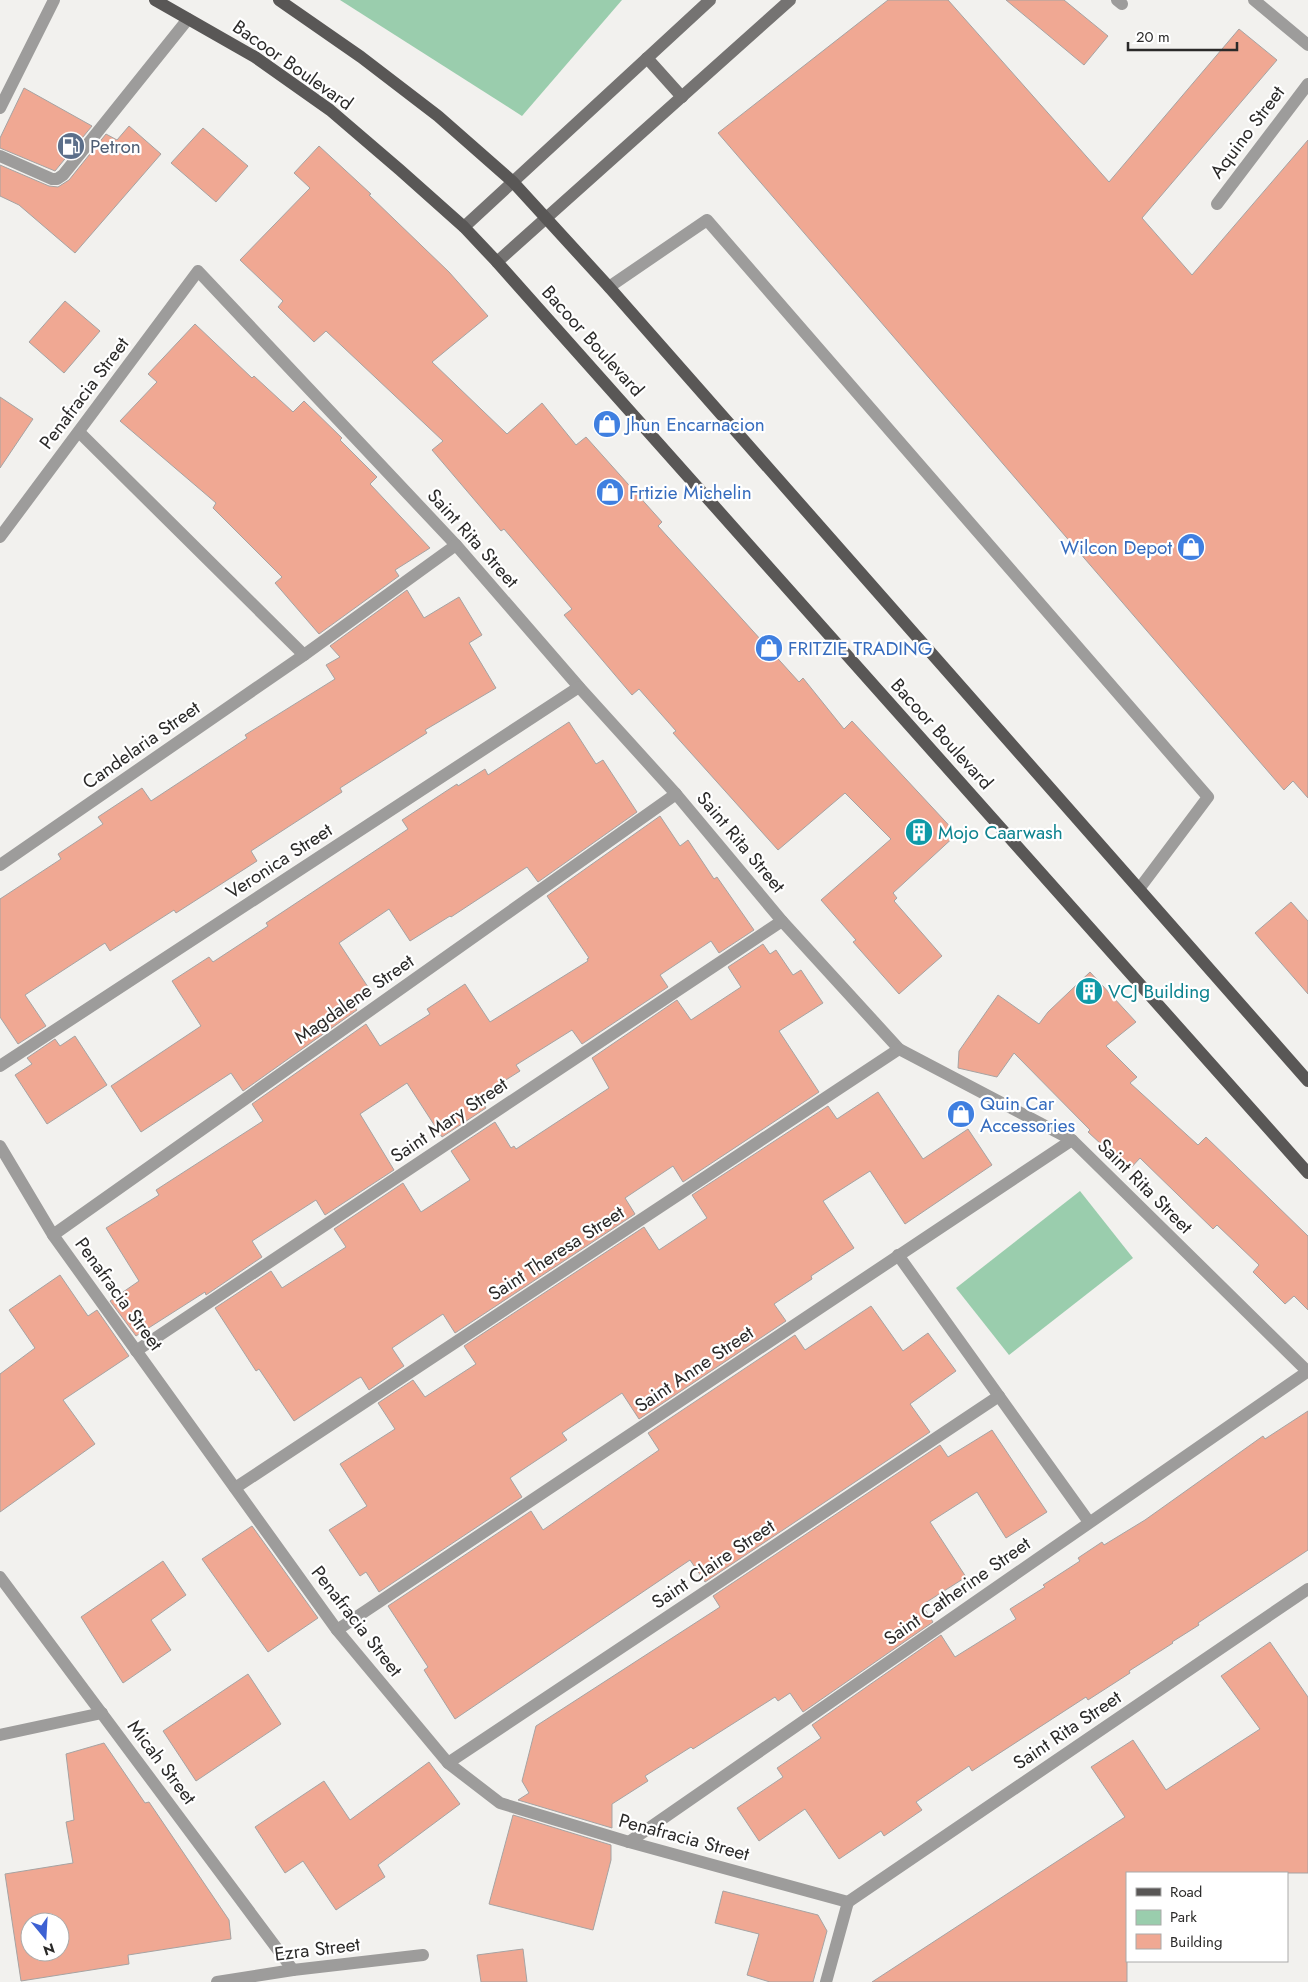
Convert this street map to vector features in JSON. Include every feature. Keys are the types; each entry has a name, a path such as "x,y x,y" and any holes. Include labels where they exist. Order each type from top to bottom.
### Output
{"main road":[{"name":"Bacoor Boulevard","path":"155,0 255,57 330,110 464,227 498,262 1308,1173"},
{"path":"278,0 361,57 438,116 513,182 608,286 1308,1081"}],"street":[{"path":"0,108 54,0"},
{"path":"464,227 710,0"},
{"path":"498,262 790,0"},
{"path":"1254,0 1308,45"},
{"path":"0,156 52,179 57,179 188,19"},
{"path":"647,58 682,97"},
{"name":"Aquino Street","path":"1216,204 1308,84"},
{"path":"608,286 707,220 1208,797 1139,888"},
{"name":"Penafracia Street","path":"0,537 198,271"},
{"name":"Saint Rita Street","path":"198,271 456,545 579,687 676,794 782,921 899,1049 1072,1140 1308,1372"},
{"path":"79,432 304,655"},
{"name":"Candelaria Street","path":"0,865 304,655 456,545"},
{"name":"Veronica Street","path":"0,1066 579,687"},
{"name":"Magdalene Street","path":"53,1234 676,794"},
{"name":"Saint Mary Street","path":"136,1351 782,921"},
{"name":"Saint Theresa Street","path":"235,1488 899,1049"},
{"name":"Saint Anne Street","path":"337,1630 1072,1140"},
{"name":"Penafracia Street","path":"0,1146 53,1234 337,1630 448,1763 500,1804 629,1842 848,1902"},
{"path":"898,1255 1089,1522"},
{"name":"Saint Catherine Street","path":"629,1842 1308,1372"},
{"name":"Saint Claire Street","path":"448,1763 999,1396"},
{"name":"Micah Street","path":"0,1577 293,1970"},
{"name":"Saint Rita Street","path":"848,1902 1308,1590"},
{"path":"0,1735 102,1713"},
{"path":"826,1982 848,1902"},
{"name":"Ezra Street","path":"217,1982 293,1970 422,1955"}],"green space":[{"path":"340,0 622,0 522,116"},
{"path":"1080,1191 1133,1258 1009,1355 956,1288"}],"building":[{"name":"Wilcon Depot","path":"888,0 948,0 1109,182 1239,29 1277,60 1142,218 1192,275 1308,140 1308,798 1293,781 1284,790 718,133"},
{"path":"1006,0 1064,0 1108,36 1084,65"},
{"path":"24,88 92,126 55,171 0,148 0,138"},
{"path":"129,126 161,154 75,253 19,205 0,196 0,165 49,186 58,187 69,180 106,134 117,140"},
{"path":"203,128 248,166 216,202 171,163"},
{"path":"319,146 371,194 369,195 449,272 488,316 432,362 507,434 542,403 576,445 586,437 662,522 658,526 799,682 803,678 844,729 852,721 957,834 893,893 897,898 894,901 942,956 899,994 853,942 856,940 821,900 891,839 845,793 778,850 673,733 676,731 639,689 632,695 564,615 572,609 504,529 501,531 432,450 443,441 326,331 314,342 278,307 283,301 240,260 310,188 294,173"},
{"path":"65,301 100,331 64,373 29,342"},
{"path":"195,324 252,378 254,376 293,412 304,401 342,438 340,440 377,477 370,484 430,548 395,570 399,576 319,634 275,583 282,577 213,508 216,503 120,421 157,382 148,374"},
{"path":"0,397 33,419 0,468"},
{"path":"407,590 424,618 459,597 482,635 469,643 496,688 425,730 427,733 340,788 342,792 251,851 257,861 176,913 174,910 110,951 105,943 25,995 46,1026 18,1044 0,1017 0,899 61,859 58,854 103,824 98,817 142,788 151,801 247,738 245,735 335,679 326,665 340,657 330,646"},
{"path":"569,722 596,764 603,760 637,812 538,882 527,867 451,917 410,941 389,909 339,943 368,987 349,999 357,1010 243,1091 231,1073 141,1132 111,1086 201,1026 172,981 209,957 213,962 268,926 266,923 408,829 402,820 457,784 458,786 485,769 488,775"},
{"path":"660,816 680,846 688,840 714,879 717,877 754,930 719,953 711,941 660,975 668,987 582,1044 572,1030 516,1065 520,1071 479,1097 486,1108 442,1137 407,1083 360,1114 394,1170 325,1215 316,1200 252,1241 262,1257 206,1295 205,1292 136,1336 110,1301 139,1281 106,1228 159,1195 156,1190 263,1121 252,1104 366,1024 380,1046 430,1014 427,1009 465,984 490,1022 588,961 587,959 589,958 547,896"},
{"path":"1291,902 1308,921 1308,994 1255,933"},
{"path":"763,944 770,954 776,950 793,975 801,970 823,1003 779,1031 819,1092 683,1182 673,1166 625,1198 635,1214 455,1333 443,1314 392,1348 404,1366 369,1390 361,1377 357,1379 294,1421 259,1369 256,1371 215,1308 271,1271 282,1288 346,1247 334,1229 403,1183 421,1212 470,1180 451,1151 495,1122 511,1148 514,1146 516,1149 609,1088 592,1058 677,1000 691,1020 741,987 728,967"},
{"path":"1090,972 1136,1022 1106,1046 1137,1077 1130,1083 1198,1145 1206,1137 1308,1236 1308,1310 1294,1296 1285,1304 1253,1272 1259,1265 1217,1225 1213,1229 1140,1158 1129,1170 1088,1132 1090,1130 1014,1053 997,1077 958,1068 959,1051 998,995 1039,1024 1048,1012"},
{"path":"75,1036 107,1085 47,1124 15,1075 32,1064 27,1058 55,1039 60,1046"},
{"path":"878,1092 923,1159 968,1129 992,1165 905,1224 870,1171 823,1201 854,1248 811,1276 812,1279 774,1304 786,1321 639,1419 622,1393 562,1433 567,1440 510,1478 522,1497 379,1592 366,1572 360,1576 329,1530 367,1506 340,1464 395,1429 378,1403 413,1380 425,1397 476,1364 464,1346 644,1227 659,1250 707,1218 692,1195 828,1106 837,1119"},
{"path":"60,1275 88,1316 97,1310 129,1356 63,1400 95,1444 0,1512 0,1374 35,1348 9,1310"},
{"path":"871,1306 903,1351 928,1333 956,1371 910,1404 930,1432 705,1582 690,1560 455,1719 424,1670 428,1667 388,1606 531,1511 543,1530 659,1450 648,1433 795,1335 805,1350"},
{"path":"1308,1411 1308,1550 1198,1623 1199,1625 1088,1700 1086,1697 972,1771 969,1766 916,1802 922,1810 884,1836 881,1831 839,1859 805,1809 759,1841 737,1808 783,1777 777,1768 821,1738 812,1725 941,1635 955,1657 1016,1619 1010,1609 1045,1587 1043,1585 1080,1561 1078,1558 1102,1542 1104,1545 1145,1520 1263,1436 1265,1439"},
{"path":"992,1430 1047,1512 1006,1538 977,1492 930,1522 966,1577 922,1605 933,1622 803,1712 790,1693 778,1701 775,1697 693,1749 691,1747 645,1776 648,1781 612,1804 612,1828 518,1800 529,1793 522,1781 536,1726 720,1607 713,1596 940,1445 948,1457"},
{"path":"252,1526 318,1618 268,1652 202,1559"},
{"path":"163,1561 186,1595 151,1620 171,1650 123,1683 81,1617"},
{"path":"1270,1642 1308,1697 1308,1873 1126,1872 1127,1982 872,1982 1125,1817 1091,1767 1133,1740 1166,1790 1260,1729 1221,1676"},
{"path":"248,1674 281,1724 196,1781 163,1731"},
{"path":"104,1743 145,1803 149,1802 229,1920 231,1939 128,1955 129,1964 21,1981 5,1874 73,1863 66,1822 74,1820 66,1754"},
{"path":"429,1762 460,1804 378,1865 385,1877 336,1910 303,1861 285,1873 255,1827 324,1781 350,1820"},
{"path":"513,1815 611,1845 611,1860 593,1930 489,1904"},
{"path":"723,1891 818,1915 827,1931 813,1982 770,1982 747,1975 759,1934 715,1923"},
{"path":"523,1949 527,1982 481,1982 477,1955"}],"place":[{"name":"Petron","path":"71,146"},
{"name":"Jhun Encarnacion","path":"607,424"},
{"name":"Frtizie Michelin","path":"610,492"},
{"name":"Wilcon Depot","path":"1191,547"},
{"name":"FRITZIE TRADING","path":"769,648"},
{"name":"Mojo Caarwash","path":"919,832"},
{"name":"VCJ Building","path":"1089,991"},
{"name":"Quin Car Accessories","path":"961,1114"}]}
